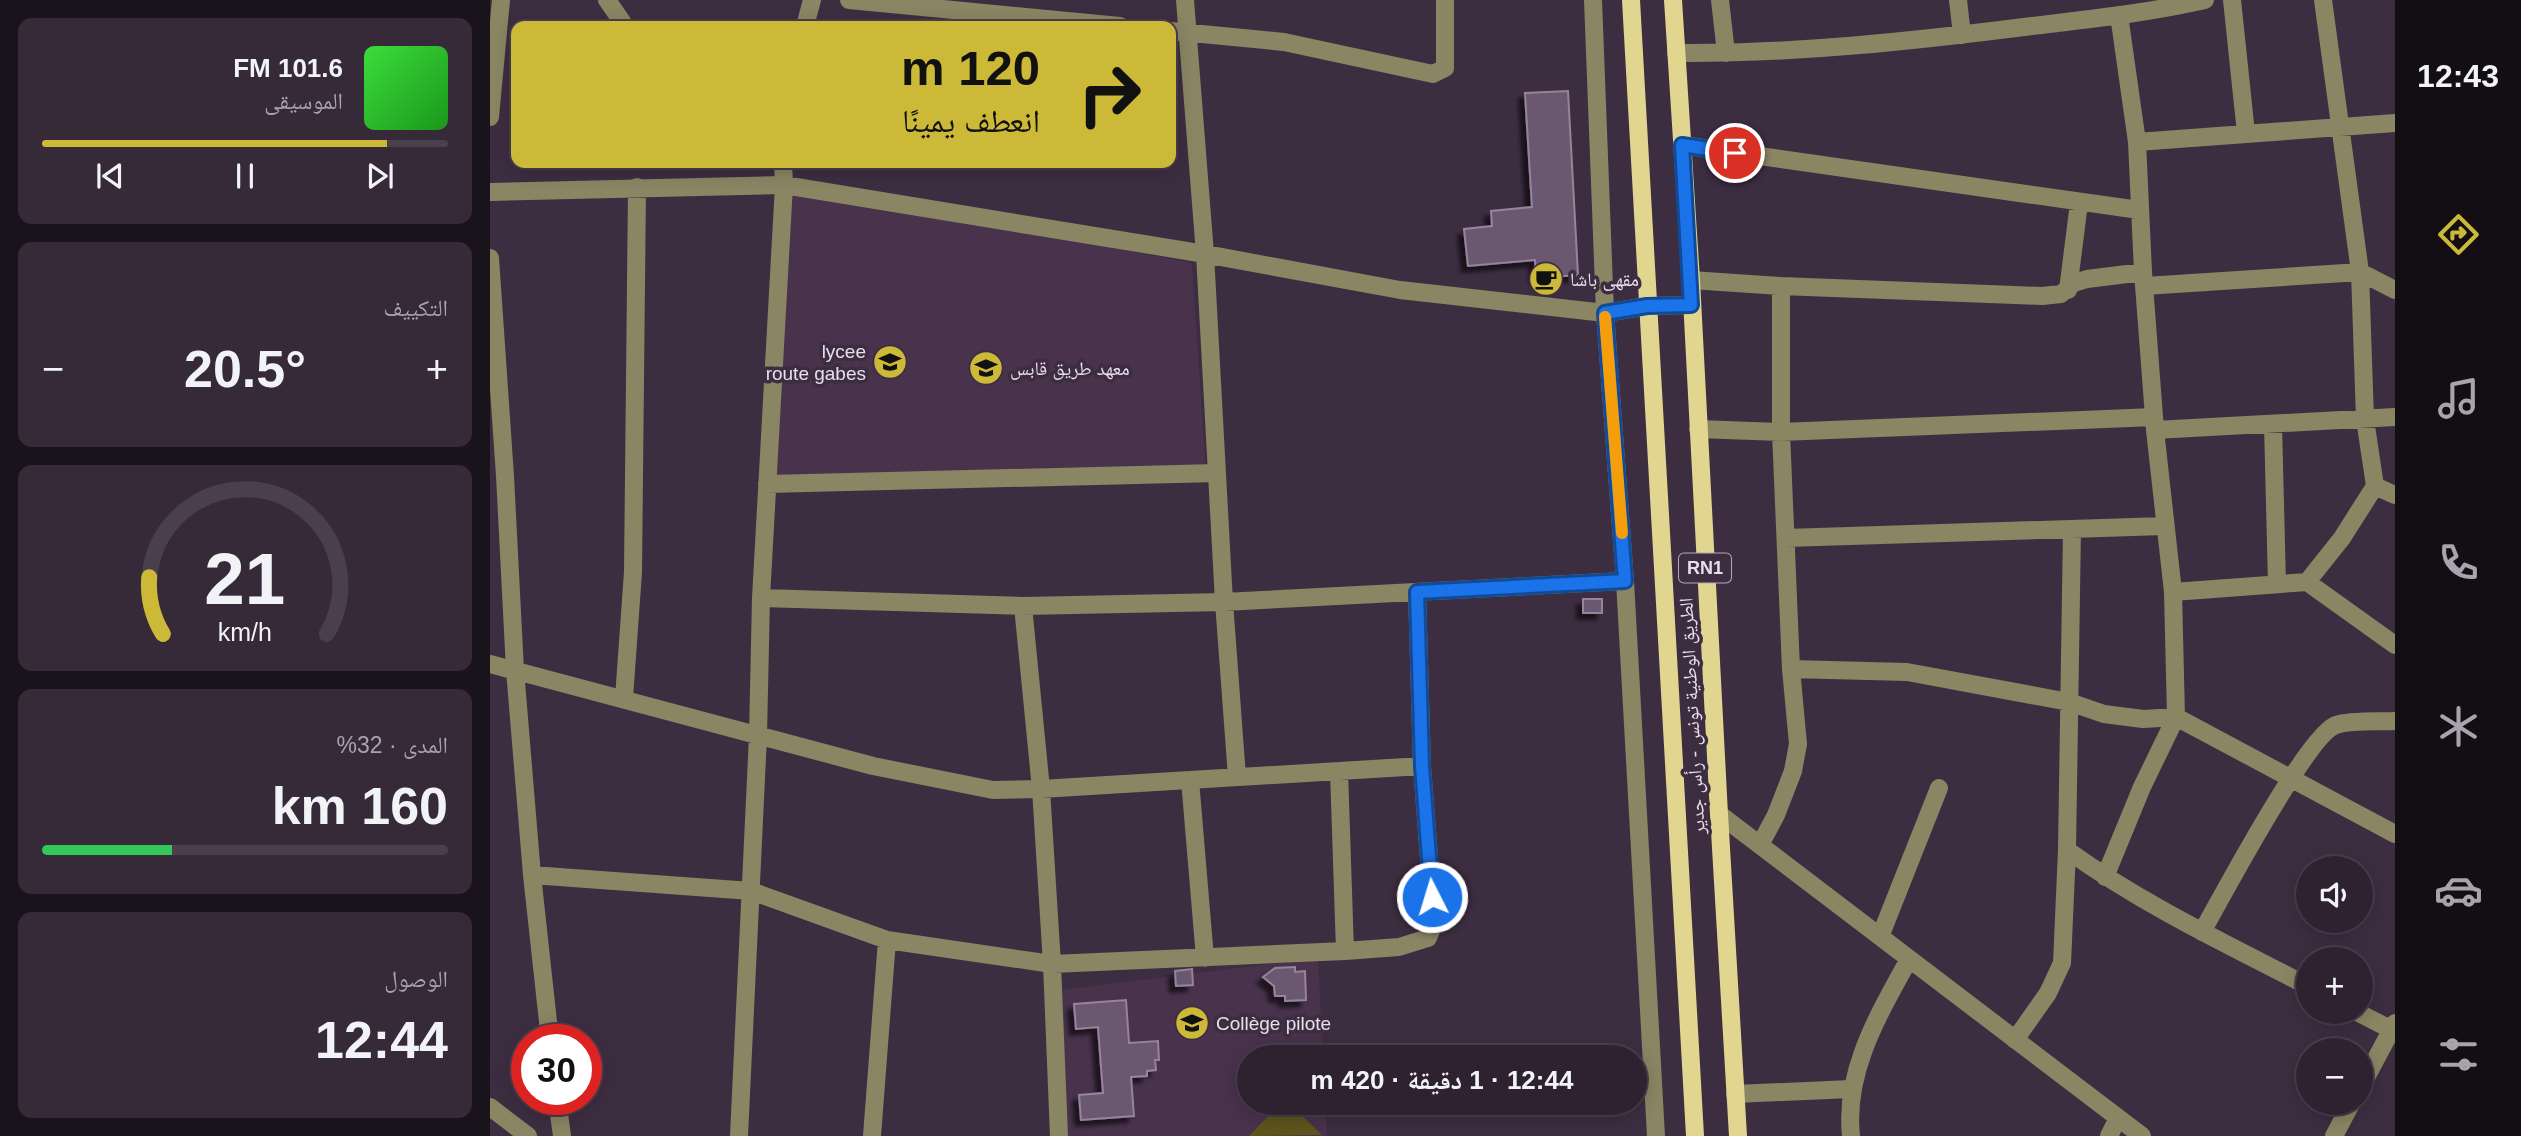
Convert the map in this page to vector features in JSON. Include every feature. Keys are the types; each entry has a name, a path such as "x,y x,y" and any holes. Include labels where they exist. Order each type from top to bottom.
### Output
{"main road":[{"name":"الطريق الوطنية تونس - رأس جدير","path":"1631,0 1695,1136"},
{"name":"الطريق الوطنية تونس - رأس جدير","path":"1674,0 1738,1136"}],"street":[{"path":"490,117 501,0"},
{"path":"607,0 622,21"},
{"path":"806,21 812,0"},
{"path":"849,0 1068,21"},
{"path":"1185,0 1179,32 1206,254 1224,602 1237,777"},
{"path":"1179,32 1284,42 1433,74 1445,68 1445,0"},
{"path":"1592,0 1605,313 1625,581 1656,1136"},
{"path":"1720,0 1726,53"},
{"path":"1958,0 1962,35"},
{"path":"1676,52 1726,53 1962,35 2119,15 2205,0"},
{"path":"2232,0 2246,133"},
{"path":"2307,582 2342,538 2375,486 2365,419 2360,272 2323,0"},
{"path":"2105,877 2141,787 2176,717 2173,592 2155,424 2139,210 2137,142 2119,15"},
{"path":"2137,142 2395,123"},
{"path":"1682,145 2139,210"},
{"path":"739,1136 758,736 761,598 783,168"},
{"path":"490,191 784,185 1206,254 1400,290 1605,313 1647,306 1691,305"},
{"path":"624,698 633,572 637,187"},
{"path":"2068,290 2079,203"},
{"path":"490,258 505,476 514,670 548,1024"},
{"path":"1691,280 2042,296 2061,294 2074,283 2095,278 2144,279 2360,272 2395,290"},
{"path":"1760,845 1776,815 1793,771 1798,744 1791,669 1781,432 1780,286"},
{"path":"1698,429 1781,432 2273,424 2395,417"},
{"path":"2273,424 2277,584"},
{"path":"767,484 1217,473"},
{"path":"2375,486 2395,495"},
{"path":"1786,538 2164,526"},
{"path":"2015,1040 2048,993 2062,963 2067,850 2072,529"},
{"path":"761,598 1023,606 1224,602 1625,581"},
{"path":"2173,592 2307,582 2395,645"},
{"path":"532,876 751,891 887,940 1052,964 1345,951 1406,945 1428,938 1434,923 1422,766 1417,592"},
{"path":"1023,606 1041,789 1059,1136"},
{"path":"490,664 873,766 993,790 1422,766"},
{"path":"1791,669 1907,672 2069,702 2104,714 2143,719 2176,717 2395,834"},
{"path":"2202,932 2290,778 2319,737 2336,724 2395,721"},
{"path":"1339,771 1345,951"},
{"path":"1190,780 1205,958"},
{"path":"1880,937 1939,788"},
{"path":"1718,814 2142,1136"},
{"path":"2067,850 2105,877 2202,932 2296,980"},
{"path":"872,1136 887,940"},
{"path":"1851,1136 1851,1089 1861,1057 1880,1012 1909,959"},
{"path":"2373,1018 2393,1026 2389,1051 2373,1072"},
{"path":"1735,1094 1851,1089"},
{"path":"490,1107 528,1136"},
{"path":"559,1115 562,1136"},
{"path":"2334,1136 2345,1115"},
{"path":"2109,1136 2118,1118"}],"shaded area":[{"name":"معهد طريق قابس","path":"784,185 1192,263 1206,473 767,484"},
{"name":"Collège pilote","path":"1318,958 1322,1045 1237,1045 1237,1115 1326,1115 1327,1136 1065,1136 1061,990"},
{"path":"1269,1115 1301,1115 1322,1135 1249,1136"}],"building":[{"path":"1568,91 1578,275 1536,278 1535,260 1468,266 1464,229 1492,226 1491,211 1532,207 1525,93"},
{"path":"1583,599 1602,599 1602,613 1583,613"},
{"path":"1295,967 1295,972 1305,971 1306,1000 1285,1001 1285,996 1275,996 1274,986 1263,977 1275,968"},
{"path":"1192,969 1193,985 1176,986 1175,971"},
{"path":"1126,1000 1129,1043 1158,1041 1159,1060 1155,1060 1156,1070 1147,1071 1147,1076 1131,1077 1134,1116 1081,1120 1079,1095 1103,1093 1098,1027 1076,1029 1074,1004"}],"slow traffic":[{"path":"1605,317 1622,533"}],"place":[{"name":"مقهى باشا","path":"1546,279"},
{"name":"lycee route gabes","path":"890,362"},
{"name":"معهد طريق قابس","path":"986,368"},
{"name":"Collège pilote","path":"1192,1023"}],"route":[{"path":"1432,897 1422,766 1417,592 1625,581 1605,313 1647,306 1691,305 1682,145 1735,153"}]}
